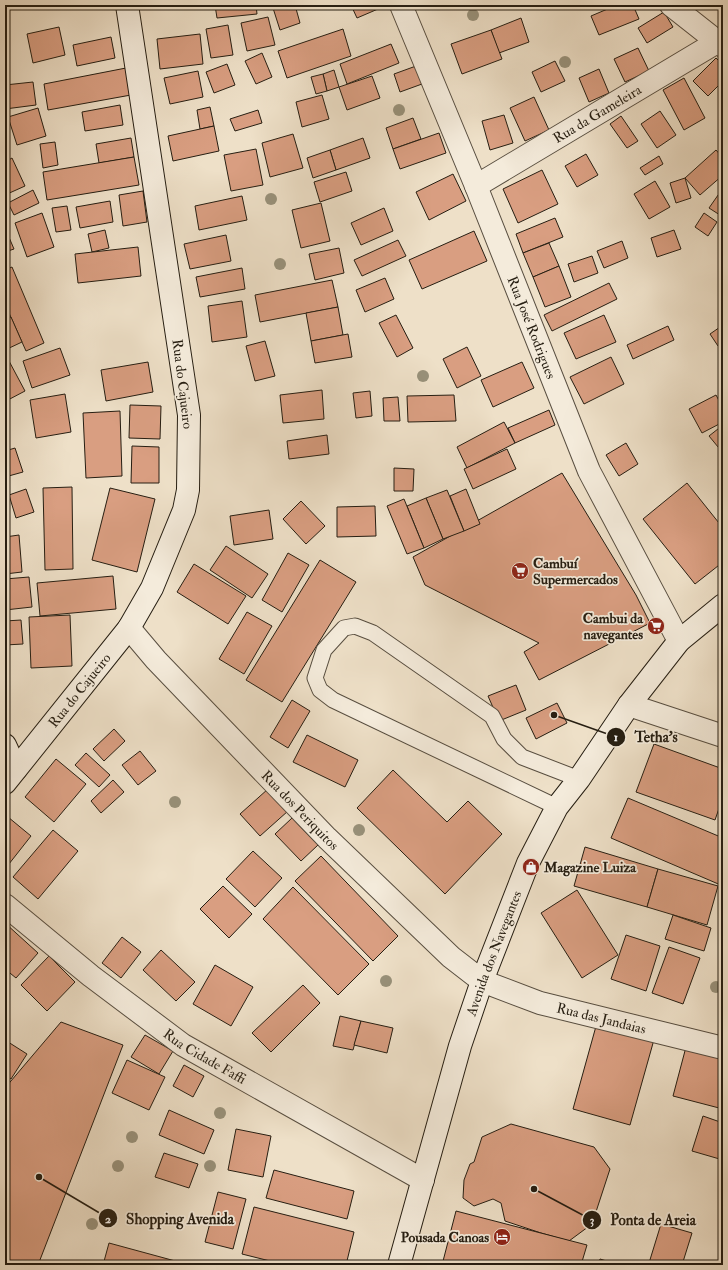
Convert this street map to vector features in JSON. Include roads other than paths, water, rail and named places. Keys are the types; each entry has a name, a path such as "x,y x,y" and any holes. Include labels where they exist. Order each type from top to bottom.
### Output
{"street":[{"name":"Rua do Cajueiro","path":"10,776 129,628 152,588 184,510 188,490 190,462 189,415 127,5"},
{"name":"Rua José Rodrigues","path":"401,5 476,186 589,471 679,641"},
{"path":"671,5 720,44"},
{"name":"Rua da Gameleira","path":"476,186 720,44"},
{"name":"Avenida dos Navegantes","path":"399,1265 460,1046 482,980 528,863 557,807 579,779 629,705 679,641 723,604"},
{"name":"Rua dos Periquitos","path":"129,628 156,660 327,838 451,957 482,980"},
{"path":"629,705 723,736"},
{"path":"5,745 10,776"},
{"name":"Rua Cidade Faffi","path":"5,905 91,976 183,1045 423,1180"},
{"name":"Rua das Jandaias","path":"482,980 540,1003 723,1048"}],"lane":[{"path":"557,807 332,700 320,690 315,678 324,650 344,628 355,626 373,633 492,716 504,739 522,757 579,779"}],"place":[{"name":"Cambuí Supermercados","path":"520,571"},
{"name":"Cambui da navegantes","path":"656,626"},
{"name":"Tetha's","path":"554,715"},
{"name":"Magazine Luiza","path":"531,867"},
{"name":"Shopping Avenida","path":"39,1177"},
{"name":"Ponta de Areia","path":"534,1189"},
{"name":"Pousada Canoas","path":"502,1237"}]}
